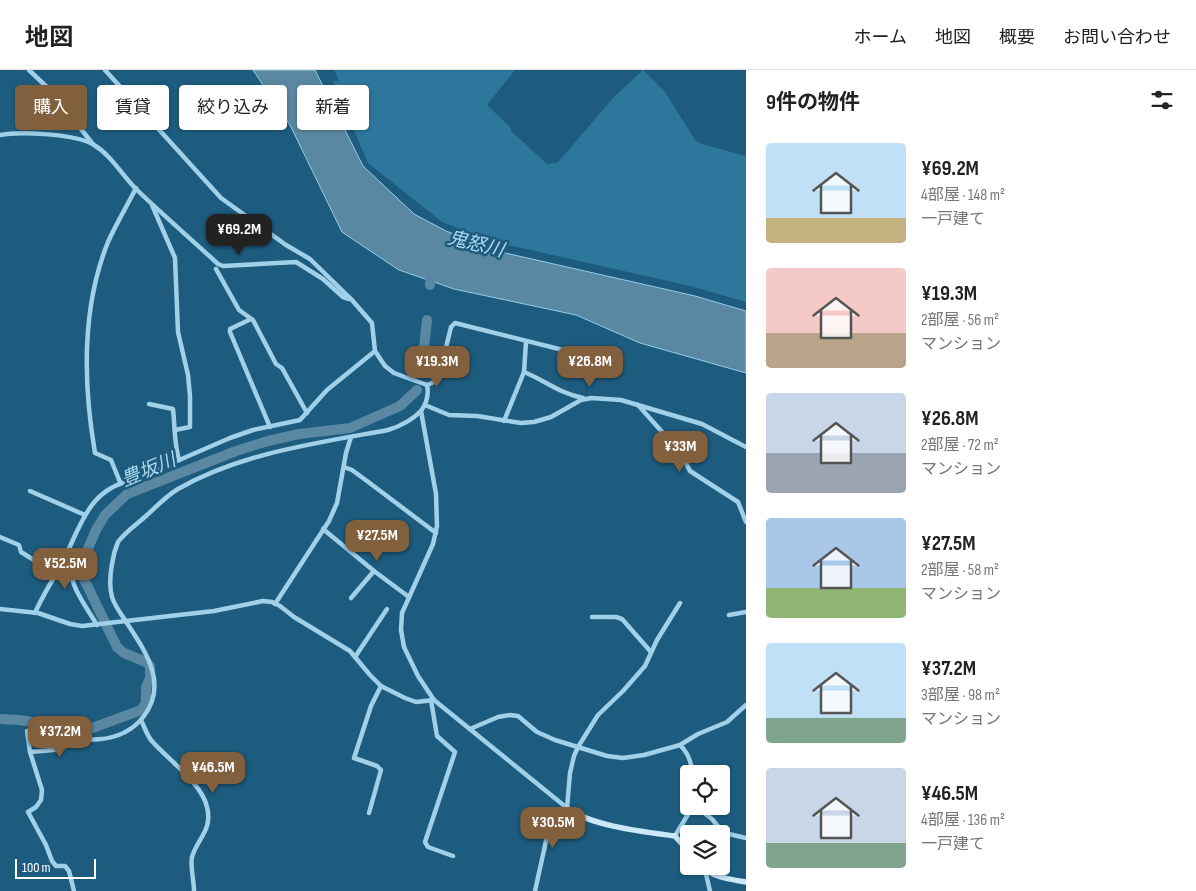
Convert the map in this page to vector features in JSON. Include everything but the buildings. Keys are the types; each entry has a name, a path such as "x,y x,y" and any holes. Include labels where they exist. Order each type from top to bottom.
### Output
{"street":[{"path":"29,70 50,90 93,144 104,152 136,188 218,264 223,266 296,262 323,279 344,297 351,299"},
{"path":"105,70 221,198 286,245 310,259 351,299 372,323 375,351 385,366 394,373 424,384 434,382 441,368 453,324 456,323 583,355"},
{"path":"0,134 74,138 93,144"},
{"path":"120,482 112,460 95,452 89,417 88,325 91,300 108,242 136,188"},
{"path":"151,202 175,258 178,332 188,375 190,427 175,430"},
{"path":"216,269 239,310 252,319 276,364 282,368 307,412"},
{"path":"252,319 230,329 230,332 270,427"},
{"path":"504,421 524,372 526,342"},
{"path":"35,613 43,594 85,515 92,503 103,492 120,482 133,480 230,438 253,430 300,420 327,390 375,351"},
{"path":"524,372 573,396 587,399 621,400 702,424 746,447"},
{"path":"74,891 69,871 65,866 56,866 52,861 46,845 28,812 36,807 41,800 42,790 30,752 27,732 85,740 115,738 141,720 148,711 153,700 154,674 146,652 112,600 109,586 114,553 118,542 176,490 223,469 250,459 399,426 413,418 425,405 428,392 424,384"},
{"path":"425,405 449,415 477,416 521,423 534,422 551,417 581,400 587,399"},
{"path":"150,404 173,409 175,445 179,460"},
{"path":"637,404 680,452 690,471 738,502 746,522"},
{"path":"421,411 436,494 436,533 402,613 400,630 404,647 418,676 433,700 567,808 578,814 620,828 675,836 680,842"},
{"path":"275,604 323,529 337,503 351,437"},
{"path":"344,467 352,470 436,533"},
{"path":"30,491 85,515"},
{"path":"323,529 409,597"},
{"path":"0,537 19,545 21,552 36,562 59,567"},
{"path":"70,546 68,564 70,578 99,625"},
{"path":"351,598 374,571"},
{"path":"0,609 35,613 82,626 214,611 263,601 280,606 294,617 343,646 381,686 416,702 433,700"},
{"path":"535,891 548,832 567,808 570,773 578,747 598,715 645,666 651,652 680,603"},
{"path":"355,657 387,609"},
{"path":"728,615 746,612"},
{"path":"592,617 616,617 622,619 651,652"},
{"path":"368,813 382,770 377,766 354,758 371,706 381,686"},
{"path":"433,700 437,736 455,752 425,842 428,847 453,856"},
{"path":"470,729 498,717 518,716 537,732 554,740 607,756 623,758 644,755 680,745 698,734 728,722 746,705"},
{"path":"141,720 150,739 197,787 208,808 208,825 192,856 191,865 194,891"},
{"path":"30,752 53,750 85,740"},
{"path":"680,745 689,757 690,765"},
{"path":"675,836 688,815"},
{"path":"706,815 720,829 729,834 746,838"},
{"path":"705,875 710,891"},
{"path":"713,875 746,882"}],"shaded area":[{"path":"334,70 515,70 487,105 511,128 510,130 547,164 558,162 614,97 643,70 665,92 695,140 702,144 746,156 746,302 690,286 495,242 442,222 368,163 354,130 369,130 369,85 335,85 333,81 339,81"}],"water":[{"name":"鬼怒川","path":"253,70 315,70 322,85 297,85 297,130 345,130 363,166 414,214 446,231 501,252 695,296 746,311 746,373 640,343 576,315 454,289 399,270 342,232 287,121 287,85 263,85"}],"waterway":[{"name":"豊坂川","path":"430,285 431,268"},
{"name":"豊坂川","path":"423,357 427,320"},
{"name":"豊坂川","path":"0,719 87,730 141,710 146,703 146,687 150,678 150,666 146,662 124,653 117,647 84,579 83,560 96,530 105,515 127,494 236,451 268,441 299,434 350,428 400,406 417,390"}]}
